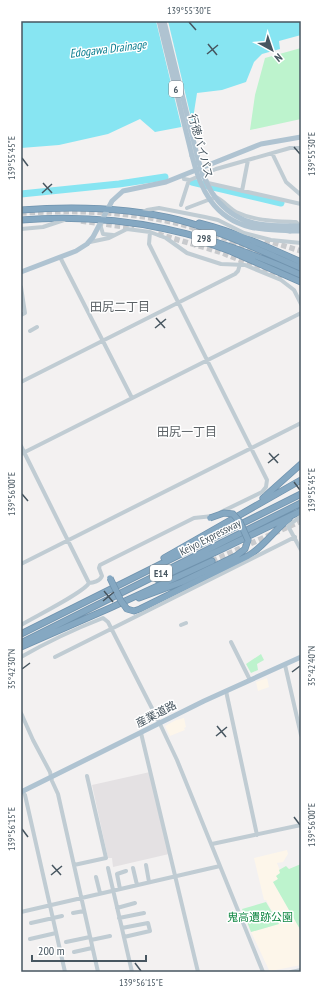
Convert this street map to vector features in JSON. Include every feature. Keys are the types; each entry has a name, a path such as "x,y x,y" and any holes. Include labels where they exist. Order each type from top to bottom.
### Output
{"highway":[{"name":"298","path":"21,210 65,208 108,209 199,223 228,231 274,249 301,262"},
{"name":"298","path":"21,220 74,218 101,222 130,222 160,227 196,235 232,246 301,275"},
{"name":"298","path":"179,220 234,239 301,268"},
{"name":"298","path":"160,227 230,251 301,282"},
{"path":"252,507 301,464"},
{"path":"118,585 301,480"},
{"name":"Keiyo Expressway","path":"21,634 301,494"},
{"name":"Keiyo Expressway","path":"21,643 301,503"},
{"path":"110,608 182,582 241,553 247,547 248,540 240,522 234,514 224,513 210,518"},
{"path":"108,599 183,567 299,513"},
{"path":"110,578 121,601 127,609 134,611 248,556 261,546 279,527 299,513"},
{"path":"21,647 212,561"}],"main road":[{"name":"行徳バイパス","path":"160,21 196,170 205,193 219,210 238,223 259,229 301,228"},
{"name":"行徳バイパス","path":"164,21 200,171 209,189 226,209 246,221 290,229"},
{"path":"21,272 82,248 90,242 114,199 123,191 166,182 261,144 301,137"},
{"name":"産業道路","path":"22,792 226,691 301,657"}],"street":[{"path":"183,176 184,179 189,180 202,174 272,153 290,148 301,148"},
{"path":"272,153 286,182 301,195"},
{"path":"242,191 248,160"},
{"path":"202,174 208,183 301,204"},
{"path":"202,174 207,190 212,198"},
{"path":"181,205 189,180"},
{"path":"187,208 216,197 229,208 255,219 296,222 301,228"},
{"path":"141,213 147,210 160,208 205,216 218,220 244,233 271,240 301,243"},
{"path":"21,229 43,227 74,218"},
{"path":"101,222 103,234 114,235"},
{"path":"90,242 109,238 126,229 150,232 166,238 187,253 221,264 240,264 251,267 285,283 294,290 301,304"},
{"path":"21,624 74,595 86,587 89,583 102,578 98,568 100,565 194,518 211,516 247,500 265,490 267,485 267,480 250,449 149,244 150,232"},
{"path":"60,257 132,398"},
{"path":"21,382 235,274 238,271 240,264"},
{"path":"21,287 25,313 21,315"},
{"path":"23,453 301,314"},
{"path":"30,331 37,327"},
{"path":"21,564 301,423"},
{"path":"21,446 23,453 89,583"},
{"path":"299,513 288,526 301,550"},
{"path":"55,658 295,537"},
{"path":"21,657 45,644 103,618 108,622 177,760 263,972"},
{"path":"181,625 186,623"},
{"path":"231,642 250,680"},
{"path":"285,665 301,735"},
{"path":"226,691 257,835"},
{"path":"21,713 58,794 98,972"},
{"path":"141,733 198,972"},
{"path":"74,866 106,858 87,776"},
{"path":"22,792 25,795 65,972"},
{"path":"212,844 301,825"},
{"path":"146,865 149,882"},
{"path":"21,912 220,866"},
{"path":"108,868 132,972"},
{"path":"133,868 137,885"},
{"path":"120,889 117,874 126,871"},
{"path":"96,877 100,893"},
{"path":"117,908 135,903"},
{"path":"73,914 84,911"},
{"path":"119,918 144,913"},
{"path":"31,923 62,916"},
{"path":"122,928 148,923 150,931 124,937"},
{"path":"30,939 56,933"},
{"path":"66,942 110,936"},
{"path":"74,952 92,948"},
{"path":"291,972 301,970"}],"shaded area":[{"path":"267,678 269,687 258,691 256,682"},
{"path":"184,718 186,727 184,728 185,730 170,736 165,726 176,720"},
{"path":"150,772 169,854 113,867 112,858 108,858 92,785"},
{"path":"287,850 288,854 283,862 277,863 281,873 278,879 273,882 301,931 301,965 271,971 269,970 251,932 279,924 266,900 264,900 254,858"}],"green space":[{"path":"301,48 301,119 250,130 255,95 265,58"},
{"path":"261,654 264,660 257,664 258,670 251,673 246,664"},
{"path":"301,864 301,931 273,882 278,879 276,876 280,873 279,870 286,866 289,869"},
{"name":"鬼高遺跡公園","path":"266,902 279,924 251,932 242,909"}],"water":[{"name":"Edogawa Drainage","path":"21,21 301,21 301,35 279,41 280,49 262,54 254,62 246,82 222,90 197,93 192,125 155,132 140,119 108,134 59,145 21,148"}],"pier":[{"path":"156,21 168,21 193,126 182,129"}],"waterway":[{"path":"21,194 119,184 165,177"},
{"path":"192,182 281,203"}],"tunnel":[{"path":"21,213 99,212 138,216 183,225 235,242"},
{"path":"81,221 134,228"},
{"path":"158,234 220,252 282,277"},
{"path":"265,240 301,251"},
{"path":"231,243 284,265"},
{"path":"212,561 301,521"}],"district":[{"name":"田尻二丁目","path":"120,307"},
{"name":"田尻一丁目","path":"187,432"}]}
